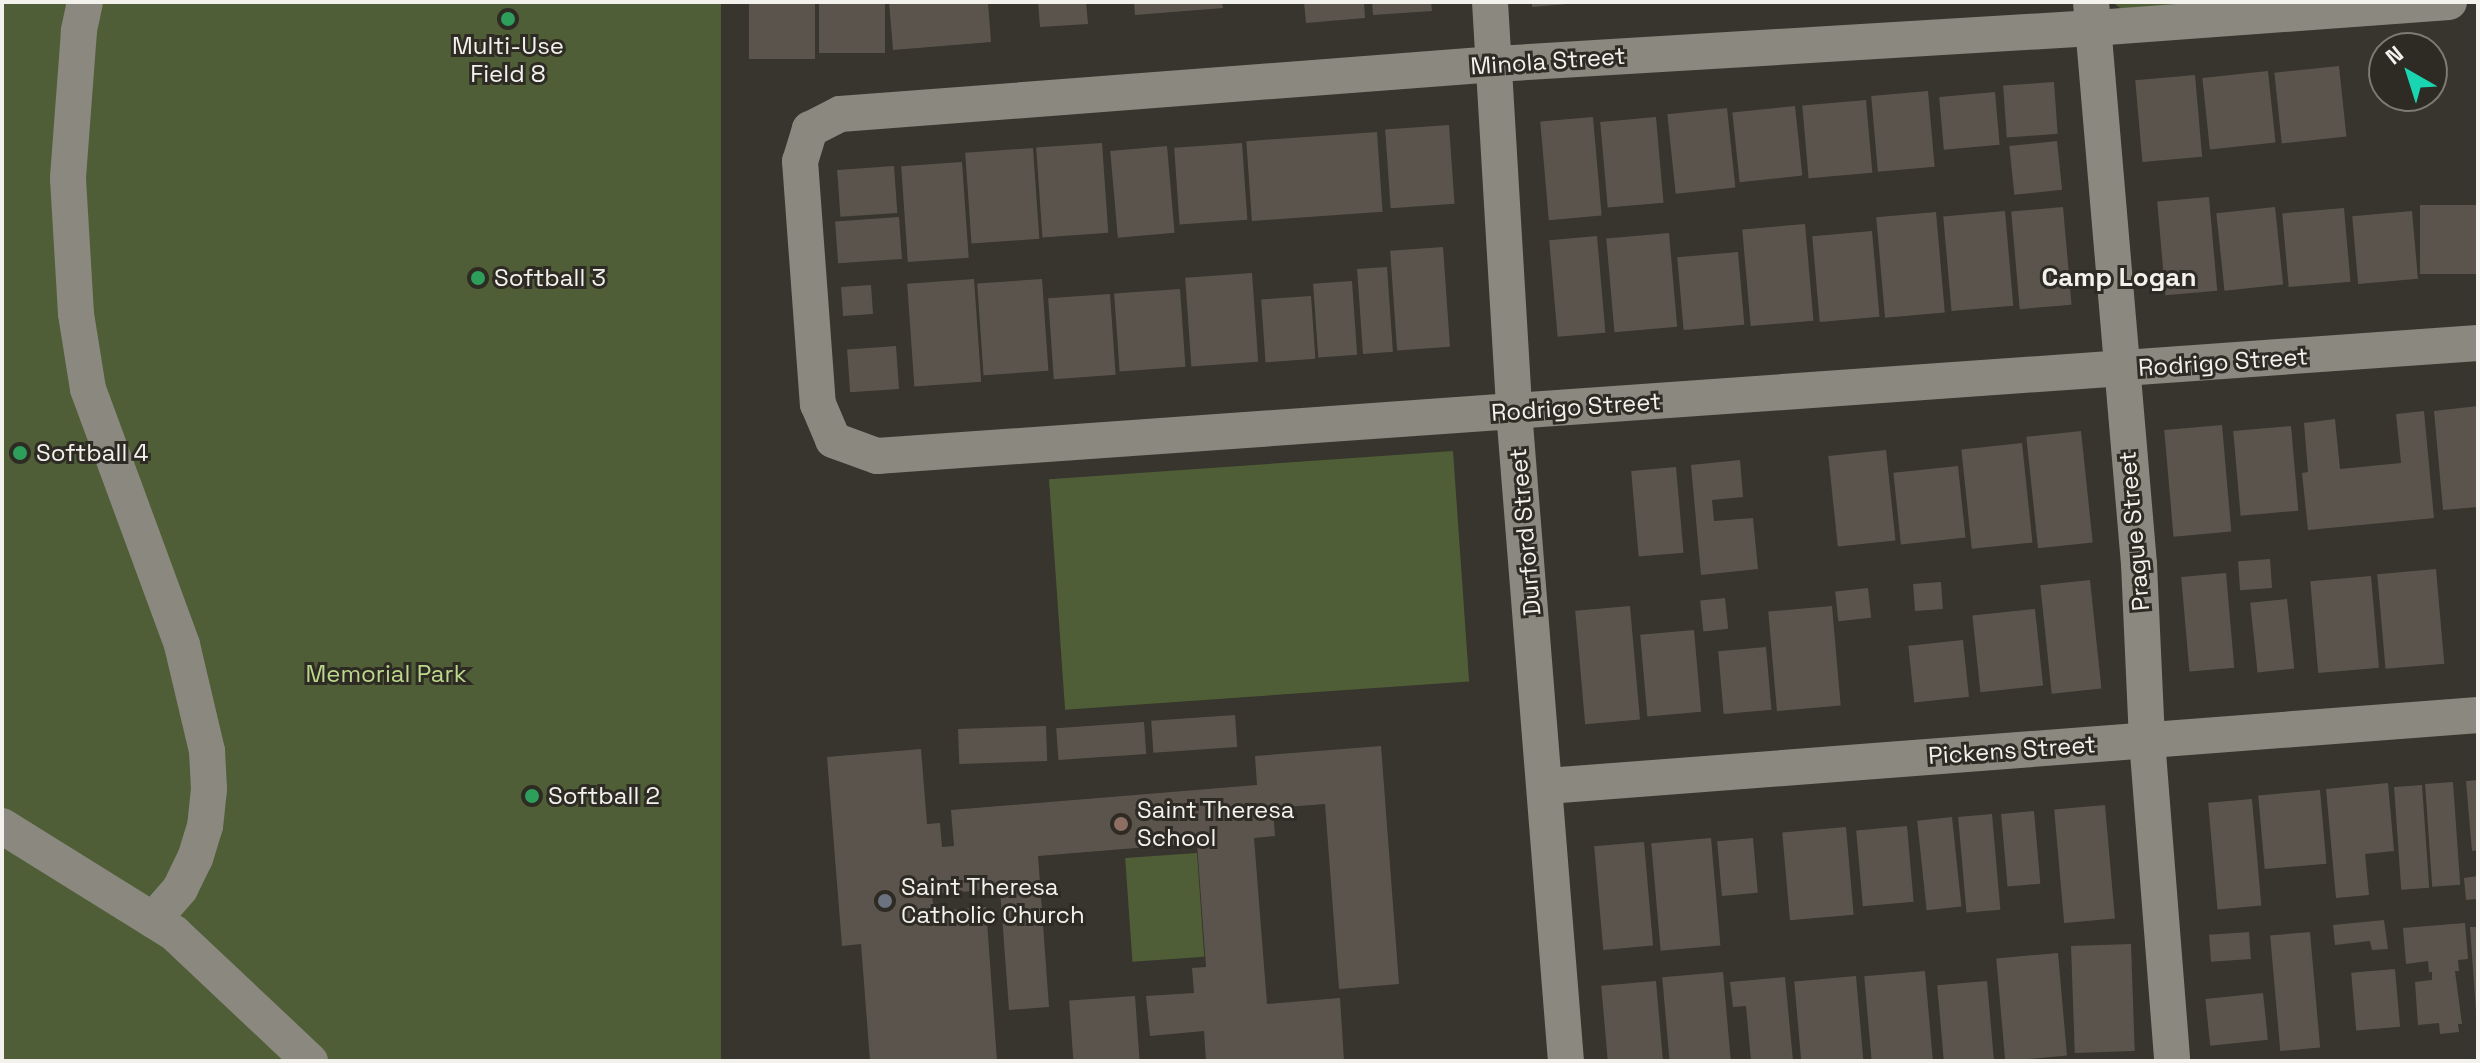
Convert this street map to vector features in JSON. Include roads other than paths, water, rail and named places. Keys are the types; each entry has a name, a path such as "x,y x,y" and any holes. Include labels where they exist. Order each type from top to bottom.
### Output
{"street":[{"path":"85,2 79,31 68,179 76,314 88,389 182,645 207,751 209,789 205,826 195,858 180,889 153,920"},
{"name":"Durford Street","path":"1490,2 1514,411 1547,786 1566,1061"},
{"name":"Minola Street","path":"809,287 800,161 810,129 840,114 2092,15 2449,2"},
{"name":"Prague Street","path":"2092,15 2139,564 2147,740 2172,1061"},
{"name":"Rodrigo Street","path":"809,287 818,404 833,440 877,456 2478,343"},
{"name":"Pickens Street","path":"1547,786 2478,715"},
{"path":"2,826 174,933 310,1061"}],"place":[{"name":"Multi-Use Field 8","path":"508,19"},
{"name":"Softball 3","path":"478,278"},
{"name":"Softball 4","path":"20,453"},
{"name":"Softball 2","path":"532,796"},
{"name":"Saint Theresa School","path":"1121,824"},
{"name":"Saint Theresa Catholic Church","path":"885,901"}],"district":[{"name":"Camp Logan","path":"2119,278"}],"park label":[{"name":"Memorial Park","path":"386,674"}]}
